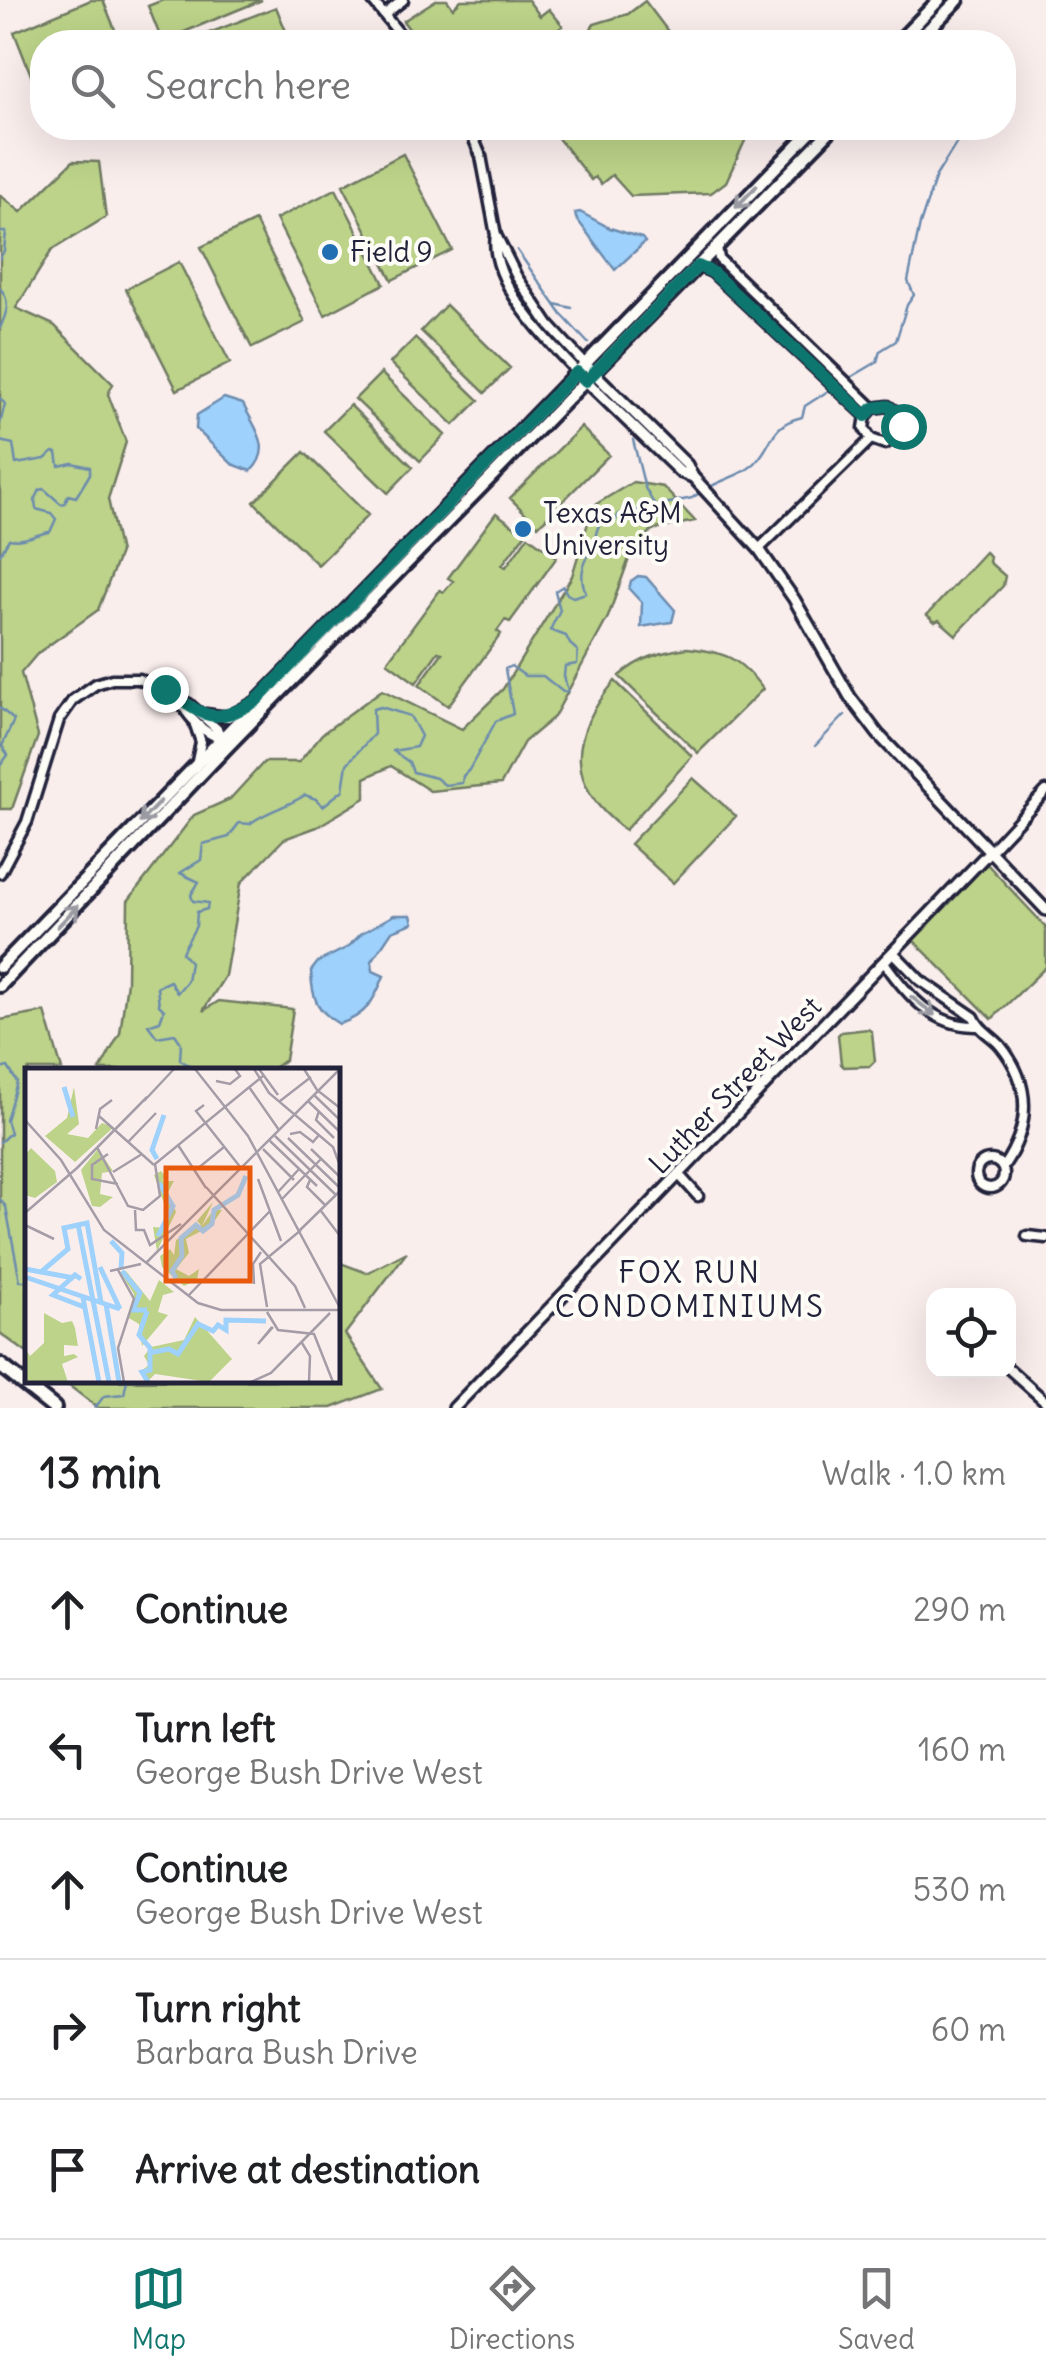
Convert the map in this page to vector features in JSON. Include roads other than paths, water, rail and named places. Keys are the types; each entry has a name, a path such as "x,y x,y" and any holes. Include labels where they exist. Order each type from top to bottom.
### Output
{"highway":[{"path":"0,1365 54,1408"}],"main road":[{"path":"912,30 943,4"},
{"path":"925,30 943,4"},
{"path":"0,968 196,762 224,742 256,701 822,140"},
{"path":"775,188 773,182 796,157 800,142"},
{"path":"0,986 224,742 586,372 800,142"}],"street":[{"path":"372,0 396,30"},
{"path":"384,15 403,0"},
{"path":"474,140 481,156 496,235 517,277 549,325 586,372 687,465 760,549 794,599 850,697 878,734 1046,910"},
{"path":"718,246 719,259 844,381 869,412"},
{"path":"698,266 712,272 835,387 869,412"},
{"path":"753,310 762,301"},
{"path":"888,406 895,410 903,426 892,442 880,444 871,439 864,428 869,412 888,406"},
{"path":"760,549 871,439"},
{"path":"0,873 23,833 59,720 73,700 96,684 130,678 156,685 217,729 224,742"},
{"path":"195,714 228,716 256,701"},
{"path":"195,714 201,742 196,762"},
{"name":"Luther Street West","path":"454,1408 1046,791"},
{"path":"893,952 920,980 974,1017 977,1026"},
{"path":"884,962 914,1002 930,1013 977,1026 1006,1052 1019,1070 1024,1116 1019,1138 1003,1167"},
{"path":"680,1176 698,1196"},
{"path":"1027,1236 1046,1238"},
{"path":"1016,1375 1046,1402"}],"water":[{"path":"575,213 645,242 615,270 576,218"},
{"path":"224,398 243,404 260,438 261,454 251,471 232,464 196,429 197,415"},
{"path":"638,576 646,577 675,610 672,622 641,627 642,603 629,589"},
{"path":"394,915 411,915 413,923 392,931 372,961 373,971 384,976 368,1006 356,1017 339,1024 317,1002 311,971 318,962 348,947 362,933"}],"waterway":[{"path":"838,385 877,362 880,351 896,341 914,295 908,281 920,224 936,176 958,140"},
{"path":"0,232 6,232 0,258"},
{"path":"517,250 562,315 588,343"},
{"path":"0,288 7,307 0,328"},
{"path":"555,304 572,308"},
{"path":"708,488 752,466 778,429 802,417 805,406 831,389"},
{"path":"0,398 5,404 0,424"},
{"path":"633,440 645,488 654,504"},
{"path":"0,441 13,444 16,464 45,459 53,452 57,453 59,466 72,463 90,467 76,497 68,495 65,503 40,490 36,509 51,513 56,519 50,532 9,539 0,554"},
{"path":"194,1068 180,1060 181,1043 175,1034 157,1037 148,1025 160,1021 164,1010 159,1005 157,987 170,981 177,993 187,981 190,962 182,953 196,926 197,912 207,909 208,903 193,901 191,895 199,882 180,873 201,860 203,844 229,837 239,823 250,824 305,795 323,806 343,790 347,764 374,734 373,709 381,707 410,716 421,736 416,747 393,751 409,762 413,772 436,778 445,785 462,783 496,721 513,714 505,669 511,666 525,676 543,676 563,692 568,691 565,666 577,664 578,651 566,636 550,630 560,610 555,591 563,586 573,597 586,593 583,569 600,524 614,523 619,514 692,498 701,492"},
{"path":"0,708 14,720 2,746 8,755 0,766"},
{"path":"815,746 845,715"},
{"path":"0,1069 8,1067 17,1082 6,1120 10,1133 0,1142"},
{"path":"0,1199 6,1207 20,1281 25,1281"},
{"path":"95,1408 104,1396 124,1394 126,1383"}],"place":[{"name":"Field 9","path":"330,252"},
{"name":"Texas A&M University","path":"523,529"}],"district":[{"name":"FOX RUN CONDOMINIUMS","path":"690,1289"}]}
